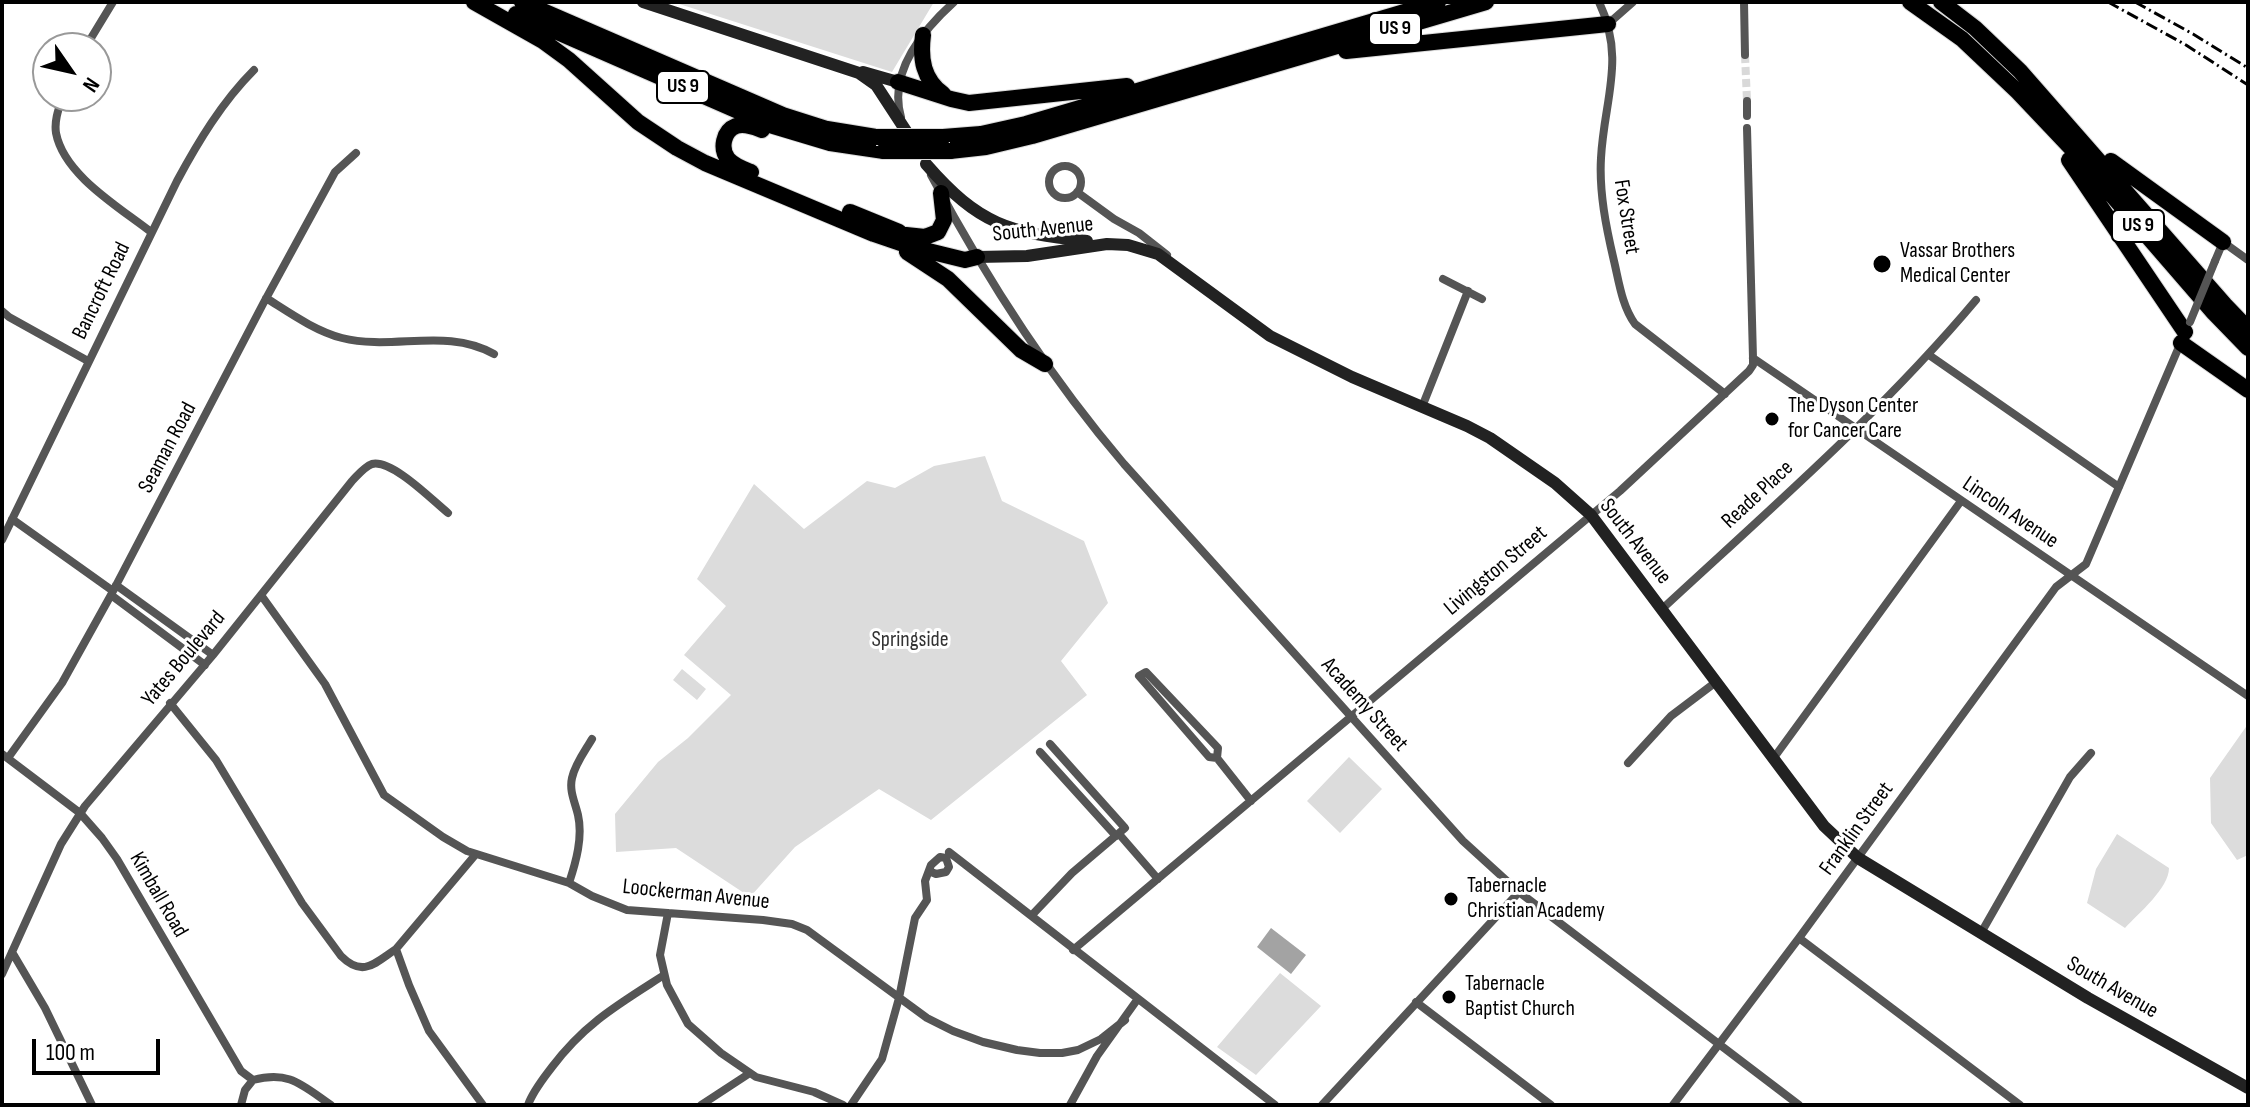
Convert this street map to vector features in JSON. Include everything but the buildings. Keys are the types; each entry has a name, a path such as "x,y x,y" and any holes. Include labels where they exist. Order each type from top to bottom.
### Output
{"highway":[{"path":"474,2 557,50 626,112 677,148 719,169 874,234 943,256 965,260 977,257"},
{"name":"US 9","path":"488,2 770,125 845,147 880,144 986,147 1486,2"},
{"name":"US 9","path":"522,2 775,112 880,144"},
{"name":"US 9","path":"946,144 1011,128 1438,2"},
{"name":"US 9","path":"1910,2 1962,39 2028,103 2248,348"},
{"name":"US 9","path":"1941,2 1963,17 1998,49 2062,117 2248,329"},
{"path":"1304,55 1608,24"},
{"path":"923,35 925,72 934,86 951,99"},
{"path":"898,82 951,99 976,103 1172,81"},
{"path":"2028,103 2058,142 2185,333 2248,390"},
{"path":"2062,117 2131,178 2223,242"},
{"path":"845,147 797,141 742,125 730,130 723,146 727,157 738,167 906,235 966,251 977,257"},
{"path":"906,235 925,237 938,232 944,220 941,193"},
{"path":"874,234 939,272 973,301 1021,350 1045,364"}],"street":[{"path":"95,32 113,2"},
{"path":"643,2 850,70 898,82 923,35 954,2"},
{"name":"Fox Street","path":"1599,2 1612,38 1613,68 1601,154 1601,189 1621,294 1635,324 1725,394"},
{"path":"1608,24 1633,2"},
{"path":"1744,2 1745,55"},
{"name":"Bancroft Road","path":"2,540 194,148 254,70"},
{"path":"850,70 876,85 908,134"},
{"name":"South Avenue","path":"898,82 897,105 908,134 977,257 1027,256 1118,244 1148,250 1270,336 1352,377 1490,438 1555,483 1591,515 1824,826 1858,858 2088,998 2248,1088"},
{"path":"1747,101 1747,116"},
{"path":"58,112 56,134 63,152 78,174 151,232"},
{"path":"1747,128 1753,358"},
{"name":"Seaman Road","path":"5,756 62,683 335,172 356,153"},
{"path":"926,164 966,204 989,220 1034,235 1118,244"},
{"path":"1077,192 1158,247 1177,268"},
{"path":"2223,242 2248,260"},
{"name":"Franklin Street","path":"1673,1105 2056,587 2086,564 2223,242"},
{"name":"Academy Street","path":"977,257 1007,307 1074,404 1124,464 1466,844 1519,892 1799,1105"},
{"path":"1443,279 1482,299"},
{"path":"1422,407 1468,291"},
{"path":"266,298 318,329 343,339 454,340 482,347 494,354"},
{"name":"Reade Place","path":"1661,610 1856,429 1929,355 1976,300"},
{"path":"2,311 88,361"},
{"path":"1929,355 2119,487"},
{"name":"Livingston Street","path":"1073,950 1620,491 1749,371 1753,358"},
{"name":"Lincoln Avenue","path":"1753,358 2248,696"},
{"name":"Yates Boulevard","path":"2,974 61,844 80,813 205,665 352,481 365,468 382,464 393,469 448,513"},
{"path":"1773,759 1961,501"},
{"path":"12,519 213,655"},
{"path":"113,590 205,665"},
{"name":"Loockerman Avenue","path":"261,595 325,684 384,795 443,837 476,854 569,883 620,908 792,924 807,930 927,1018 983,1042 1017,1050 1062,1053 1078,1050 1101,1039 1125,1020"},
{"path":"1217,758 1209,757 1139,676 1146,672 1218,748 1217,758 1251,801"},
{"path":"1628,763 1671,716 1716,682"},
{"path":"170,703 216,760 302,903 347,962 361,968 369,967 396,949 476,854"},
{"path":"569,883 577,859 578,817 571,780 592,739"},
{"path":"1050,744 1158,879"},
{"path":"1040,752 1120,833"},
{"path":"1981,933 2070,777 2091,753"},
{"name":"Kimball Road","path":"5,756 80,813 102,838 241,1071 253,1080"},
{"path":"1032,915 1072,873 1120,833"},
{"path":"949,852 1275,1105"},
{"path":"851,1105 882,1059 899,998 915,918 927,900 925,881 929,871"},
{"path":"1322,1105 1519,892"},
{"path":"668,913 660,955 672,998 688,1024 721,1053 756,1077 814,1092 843,1105"},
{"path":"1799,938 2020,1105"},
{"path":"396,949 429,1031 483,1105"},
{"path":"12,952 45,1008 92,1105"},
{"path":"528,1105 551,1069 586,1028 664,975"},
{"path":"1070,1105 1097,1056 1137,1000"},
{"path":"1416,1002 1551,1105"},
{"path":"701,1105 750,1073"},
{"path":"241,1105 245,1090 253,1080 277,1076 288,1077 331,1105"}],"green space":[{"path":"673,2 934,2 892,72"},
{"name":"Springside","path":"985,456 1002,501 1084,541 1108,603 1061,661 1087,695 931,820 879,789 795,847 750,897 676,848 616,852 615,814 658,762 688,738 731,695 684,655 726,606 697,579 754,484 804,529 867,481 895,488 934,466"},
{"path":"682,669 706,689 697,700 673,680"},
{"path":"2248,724 2248,855 2237,860 2211,823 2210,778"},
{"path":"1349,757 1382,789 1340,833 1307,801"},
{"path":"2117,834 2169,868 2159,892 2125,928 2087,903 2096,869"},
{"path":"1280,973 1321,1006 1256,1075 1217,1047"}],"shaded area":[{"path":"1271,928 1306,955 1291,974 1257,947"}],"tunnel":[{"path":"1745,55 1747,101"}],"railway":[{"path":"2108,2 2186,45 2248,85"},
{"path":"2135,2 2248,68"}],"place":[{"name":"Vassar Brothers Medical Center","path":"1882,264"},
{"name":"The Dyson Center for Cancer Care","path":"1772,419"},
{"name":"Tabernacle Christian Academy","path":"1451,899"},
{"name":"Tabernacle Baptist Church","path":"1449,997"}]}
